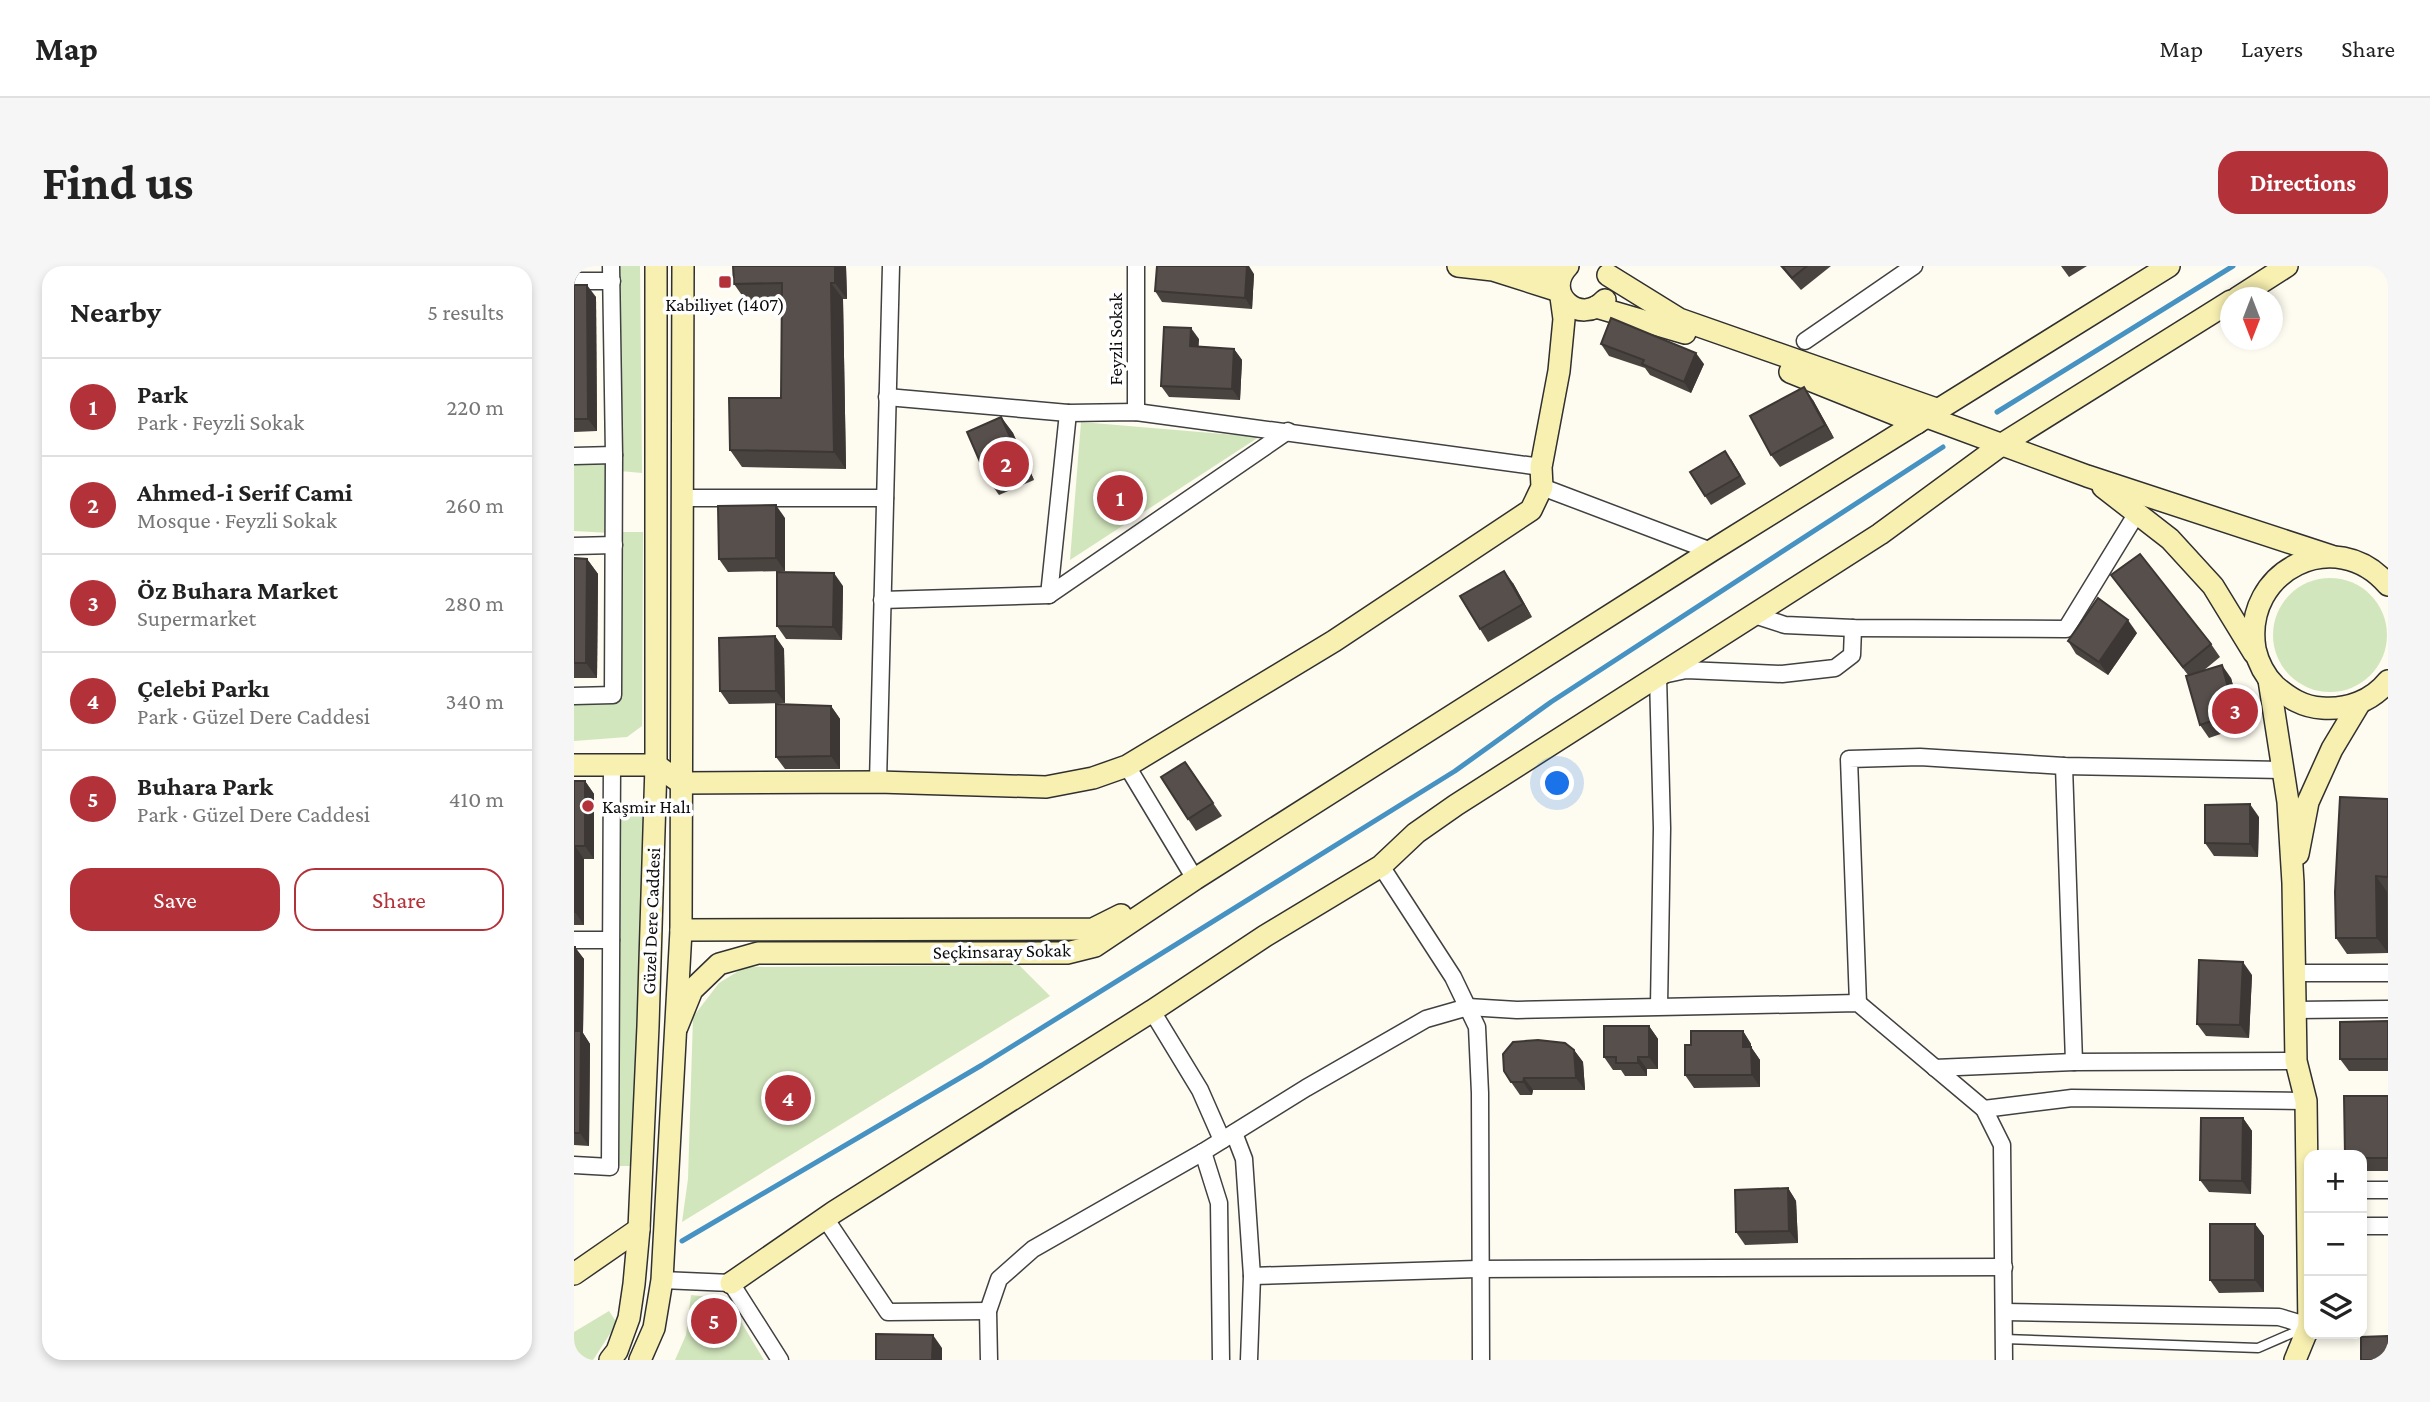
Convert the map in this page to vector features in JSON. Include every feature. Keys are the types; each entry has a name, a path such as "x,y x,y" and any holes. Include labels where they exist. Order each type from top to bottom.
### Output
{"street":[{"name":"Güzel Dere Caddesi","path":"610,1360 617,1351 629,1318 639,1229 656,765 656,266"},
{"name":"Güzel Dere Caddesi","path":"640,1360 654,1328 662,1280 681,930 683,266"},
{"path":"878,782 891,266"},
{"name":"Feyzli Sokak","path":"1136,266 1136,412"},
{"path":"1458,266 1493,270 1567,267"},
{"path":"1805,341 1914,266"},
{"path":"1127,766 1195,878 1711,551 2169,266"},
{"path":"2254,287 2287,266"},
{"path":"574,765 656,765 681,783 878,782 1046,787 1093,778 1127,766 1334,641 1531,510 1541,477 1559,371 1564,319 1560,278 1567,267"},
{"path":"1604,269 1679,319 1928,416"},
{"path":"1559,371 1573,333 1608,293 1604,269"},
{"path":"1493,270 1560,294 1573,308 1624,314 1723,345 2004,443 2087,476 2330,556 2354,561 2388,562"},
{"path":"574,281 612,274 614,455 613,695 574,696"},
{"path":"662,1280 731,1283 825,1218 1152,1011 1265,936 1381,866 1426,826 1880,534 2004,443 2220,308"},
{"path":"887,397 1068,413 1136,412 1288,431 1541,477 1711,551"},
{"path":"1049,595 1068,413"},
{"path":"882,600 1049,595 1288,431"},
{"path":"574,456 614,455"},
{"path":"2087,476 2170,538 2213,586 2269,680 2287,697 2310,707 2335,709 2359,704 2386,686"},
{"path":"682,498 885,498"},
{"path":"1754,615 1785,625 2066,629 2137,513"},
{"path":"574,546 614,545"},
{"path":"2257,659 2253,634 2255,614 2263,595 2275,579 2291,566 2330,556"},
{"path":"2354,561 2379,574 2388,585"},
{"path":"1658,676 1686,670 1782,674 1835,668 1852,655 1853,628"},
{"path":"1658,676 1661,828 1659,1006"},
{"path":"2269,680 2288,802 2293,883 2296,1061 2306,1101 2307,1150"},
{"path":"2293,883 2308,802 2332,750 2359,704"},
{"path":"1858,1003 1849,759 1920,757 2064,766 2283,770"},
{"path":"574,1165 610,1167 611,940 621,764"},
{"path":"2064,766 2074,1062"},
{"path":"1381,866 1453,976 1477,1027 1480,1093 1481,1360"},
{"name":"Seçkinsaray Sokak","path":"681,930 1093,929 1195,878"},
{"name":"Seçkinsaray Sokak","path":"677,1027 692,990 719,964 758,953 1067,953 1095,946 1195,878"},
{"path":"574,940 611,940"},
{"path":"2295,973 2388,972"},
{"path":"989,1360 988,1311 999,1279 1033,1249 1203,1152 1426,1019 1468,1007 1517,1010 1858,1003 1984,1109 2002,1145 2004,1360"},
{"path":"2295,1010 2388,1009"},
{"path":"1152,1011 1244,1160 1252,1276 1249,1360"},
{"path":"1935,1068 2074,1062 2296,1061"},
{"path":"1984,1109 2072,1098 2306,1101"},
{"path":"1203,1152 1219,1203 1221,1360"},
{"path":"2367,1190 2388,1190"},
{"path":"825,1218 888,1312 988,1311"},
{"path":"2367,1226 2388,1226"},
{"path":"574,1274 639,1229"},
{"path":"1252,1276 1482,1269 2004,1267"},
{"path":"731,1283 780,1360"},
{"path":"2004,1312 2279,1317 2304,1328"},
{"path":"2295,1360 2305,1339"},
{"path":"2310,1339 2314,1360"}],"lane":[{"path":"2004,1339 2258,1348 2304,1332"}],"green space":[{"path":"620,266 640,266 642,473 620,471"},
{"path":"1081,422 1259,437 1070,560"},
{"path":"574,463 609,464 610,533 574,531"},
{"path":"617,532 643,532 642,726 627,737 574,741 574,704 617,703"},
{"path":"2330,578 2352,582 2371,594 2383,613 2387,635 2383,657 2371,676 2352,688 2330,692 2308,688 2289,676 2277,657 2273,635 2277,613 2289,594 2308,582"},
{"path":"644,803 632,1166 614,1166 616,804"},
{"path":"1019,965 1050,996 682,1222 688,1179 693,1017 719,983 745,967"},
{"path":"691,1295 719,1298 732,1307 764,1360 675,1360 686,1335"},
{"path":"609,1311 617,1323 593,1360 574,1360 574,1332"}],"building":[{"path":"733,266 835,266 835,283 831,283 834,452 730,450 729,398 781,398 782,283 734,284"},
{"path":"1157,266 1247,266 1245,298 1155,291"},
{"path":"1782,266 1807,266 1792,278"},
{"path":"574,285 587,285 588,419 574,419"},
{"path":"1611,318 1696,353 1684,382 1642,364 1644,360 1601,344"},
{"path":"1164,327 1191,328 1190,346 1234,349 1232,389 1161,386"},
{"path":"1804,387 1825,425 1771,455 1750,416"},
{"path":"1001,417 1022,463 987,478 967,432"},
{"path":"1725,451 1740,476 1705,496 1690,472"},
{"path":"776,505 776,558 719,559 718,506"},
{"path":"2140,554 2211,644 2183,667 2111,575"},
{"path":"574,558 587,559 586,663 574,663"},
{"path":"1504,571 1523,604 1480,629 1460,596"},
{"path":"777,572 834,573 833,627 777,626"},
{"path":"2098,598 2128,620 2099,662 2068,641"},
{"path":"775,636 776,691 720,691 719,638"},
{"path":"2222,665 2235,713 2200,725 2186,676"},
{"path":"776,704 831,706 831,756 776,757"},
{"path":"1185,762 1213,803 1188,819 1161,777"},
{"path":"574,781 585,781 585,846 575,846 575,912 574,912"},
{"path":"2340,797 2388,799 2388,877 2376,876 2377,938 2336,938 2335,892"},
{"path":"2250,804 2250,844 2205,843 2205,805"},
{"path":"574,947 575,947 574,1024"},
{"path":"2199,960 2243,962 2240,1025 2197,1024"},
{"path":"2388,1021 2388,1059 2340,1059 2340,1022"},
{"path":"1604,1026 1649,1026 1649,1057 1638,1057 1638,1063 1616,1063 1616,1057 1604,1057"},
{"path":"574,1031 581,1031 580,1133 574,1133"},
{"path":"1691,1031 1743,1031 1743,1047 1751,1047 1752,1075 1685,1075 1685,1045 1691,1045"},
{"path":"1538,1040 1565,1043 1574,1050 1576,1078 1524,1078 1523,1082 1511,1082 1504,1071 1503,1054 1513,1042"},
{"path":"2344,1096 2388,1096 2388,1158 2367,1158 2367,1150 2345,1150"},
{"path":"2201,1118 2243,1118 2242,1181 2200,1180"},
{"path":"1788,1188 1789,1231 1736,1232 1735,1190"},
{"path":"2210,1224 2255,1224 2255,1280 2210,1280"},
{"path":"876,1334 933,1335 932,1360 876,1360"},
{"path":"2388,1336 2388,1360 2361,1360 2361,1339"}],"waterway":[{"path":"1997,412 2233,266"},
{"path":"682,1241 982,1065 1455,771 1551,702 1943,447"}],"place":[{"name":"Kabiliyet (1407)","path":"725,282"},
{"name":"Ahmed-i Serif Cami","path":"1006,464"},
{"name":"Park","path":"1120,498"},
{"name":"Öz Buhara Market","path":"2235,711"},
{"name":"Kaşmir Halı","path":"588,806"},
{"name":"Çelebi Parkı","path":"788,1098"},
{"name":"Buhara Park","path":"714,1321"}]}
